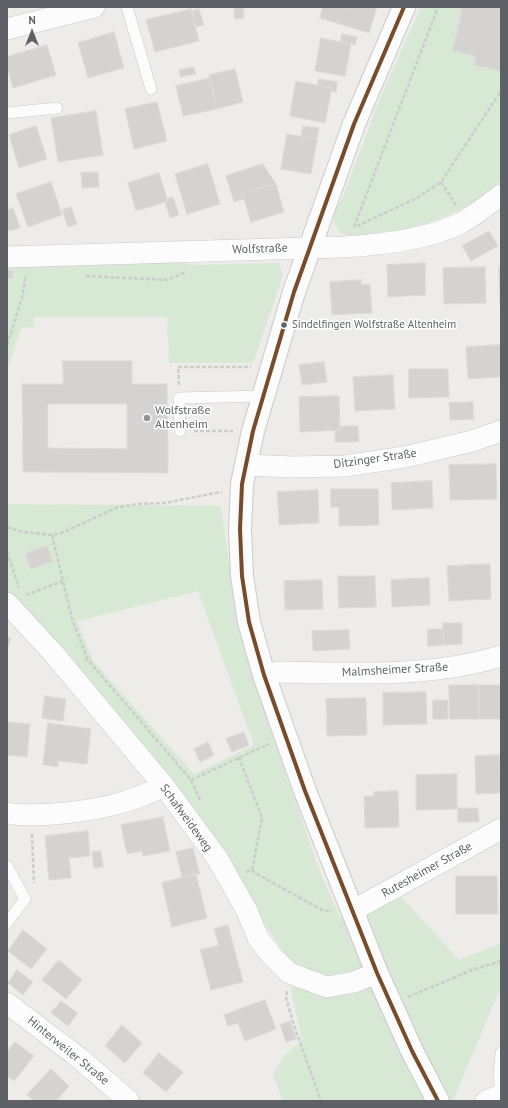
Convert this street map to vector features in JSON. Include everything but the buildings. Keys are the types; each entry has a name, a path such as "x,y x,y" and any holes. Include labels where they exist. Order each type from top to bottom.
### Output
{"main road":[{"path":"404,7 354,124 294,292 253,431 241,494 240,529 242,576 249,622 264,675 305,791 377,973 415,1058 438,1101"}],"street":[{"path":"7,29 94,7"},
{"name":"Wolfstraße","path":"7,257 369,245 431,235 465,220 501,195"},
{"name":"Ditzinger Straße","path":"246,464 292,467 345,466 412,455 472,441 501,431"},
{"name":"Schafweideweg","path":"13,602 54,654 164,786 217,858 247,911 258,938 271,955 289,972 327,987 354,982 377,973"},
{"name":"Malmsheimer Straße","path":"264,675 279,672 372,674 429,670 458,666 501,656"},
{"path":"7,813 30,816 85,812 144,796 164,786"},
{"name":"Rutesheimer Straße","path":"351,908 501,828"},
{"name":"Hinterweiler Straße","path":"7,1003 78,1057 129,1101"},
{"path":"486,1101 501,1095"}],"lane":[{"path":"127,7 151,89"},
{"path":"7,113 56,108"},
{"path":"180,431 179,398 263,396"},
{"path":"7,866 25,899 7,923"},
{"path":"501,1053 499,1072 501,1095"}],"path":[{"path":"438,7 354,227 417,198 441,182 501,91"},
{"path":"441,182 465,220"},
{"path":"7,345 22,298 26,275"},
{"path":"179,398 178,367 272,367"},
{"path":"200,431 253,431"},
{"path":"7,527 23,532 52,535 64,532 118,507 138,504 165,503 225,492"},
{"path":"52,535 72,619 88,660 192,780 201,802"},
{"path":"7,552 13,602 63,581"},
{"path":"54,654 88,660"},
{"path":"192,780 260,747"},
{"path":"239,757 262,818 252,871"},
{"path":"33,846 34,888"},
{"path":"229,881 250,870 322,910 332,911 351,908"},
{"path":"391,1004 472,970 501,961"},
{"path":"289,972 286,998 321,1101"}],"green space":[{"path":"421,7 501,7 501,180 472,203 460,210 430,222 404,230 378,235 345,234 340,232 336,226 334,221 335,213 343,197 379,101"},
{"path":"181,259 189,265 279,263 283,275 253,363 169,363 167,317 34,317 33,327 21,328 7,370 7,267"},
{"path":"7,504 221,506 238,627 288,781 321,874 340,917 402,898 459,960 501,943 501,986 453,1101 283,1101 273,1074 285,1055 302,1040 291,991 294,963 290,962 173,786 7,590","holes":["198,591 254,745 194,774 93,661 77,621"]}],"transit line":[{"path":"404,7 354,124 294,292 253,431 242,484 240,529 242,576 249,622 264,675 305,791 377,973 412,1051 438,1101"}],"place":[{"name":"Sindelfingen Wolfstraße Altenheim","path":"284,325"},
{"name":"Wolfstraße Altenheim","path":"147,418"}]}
